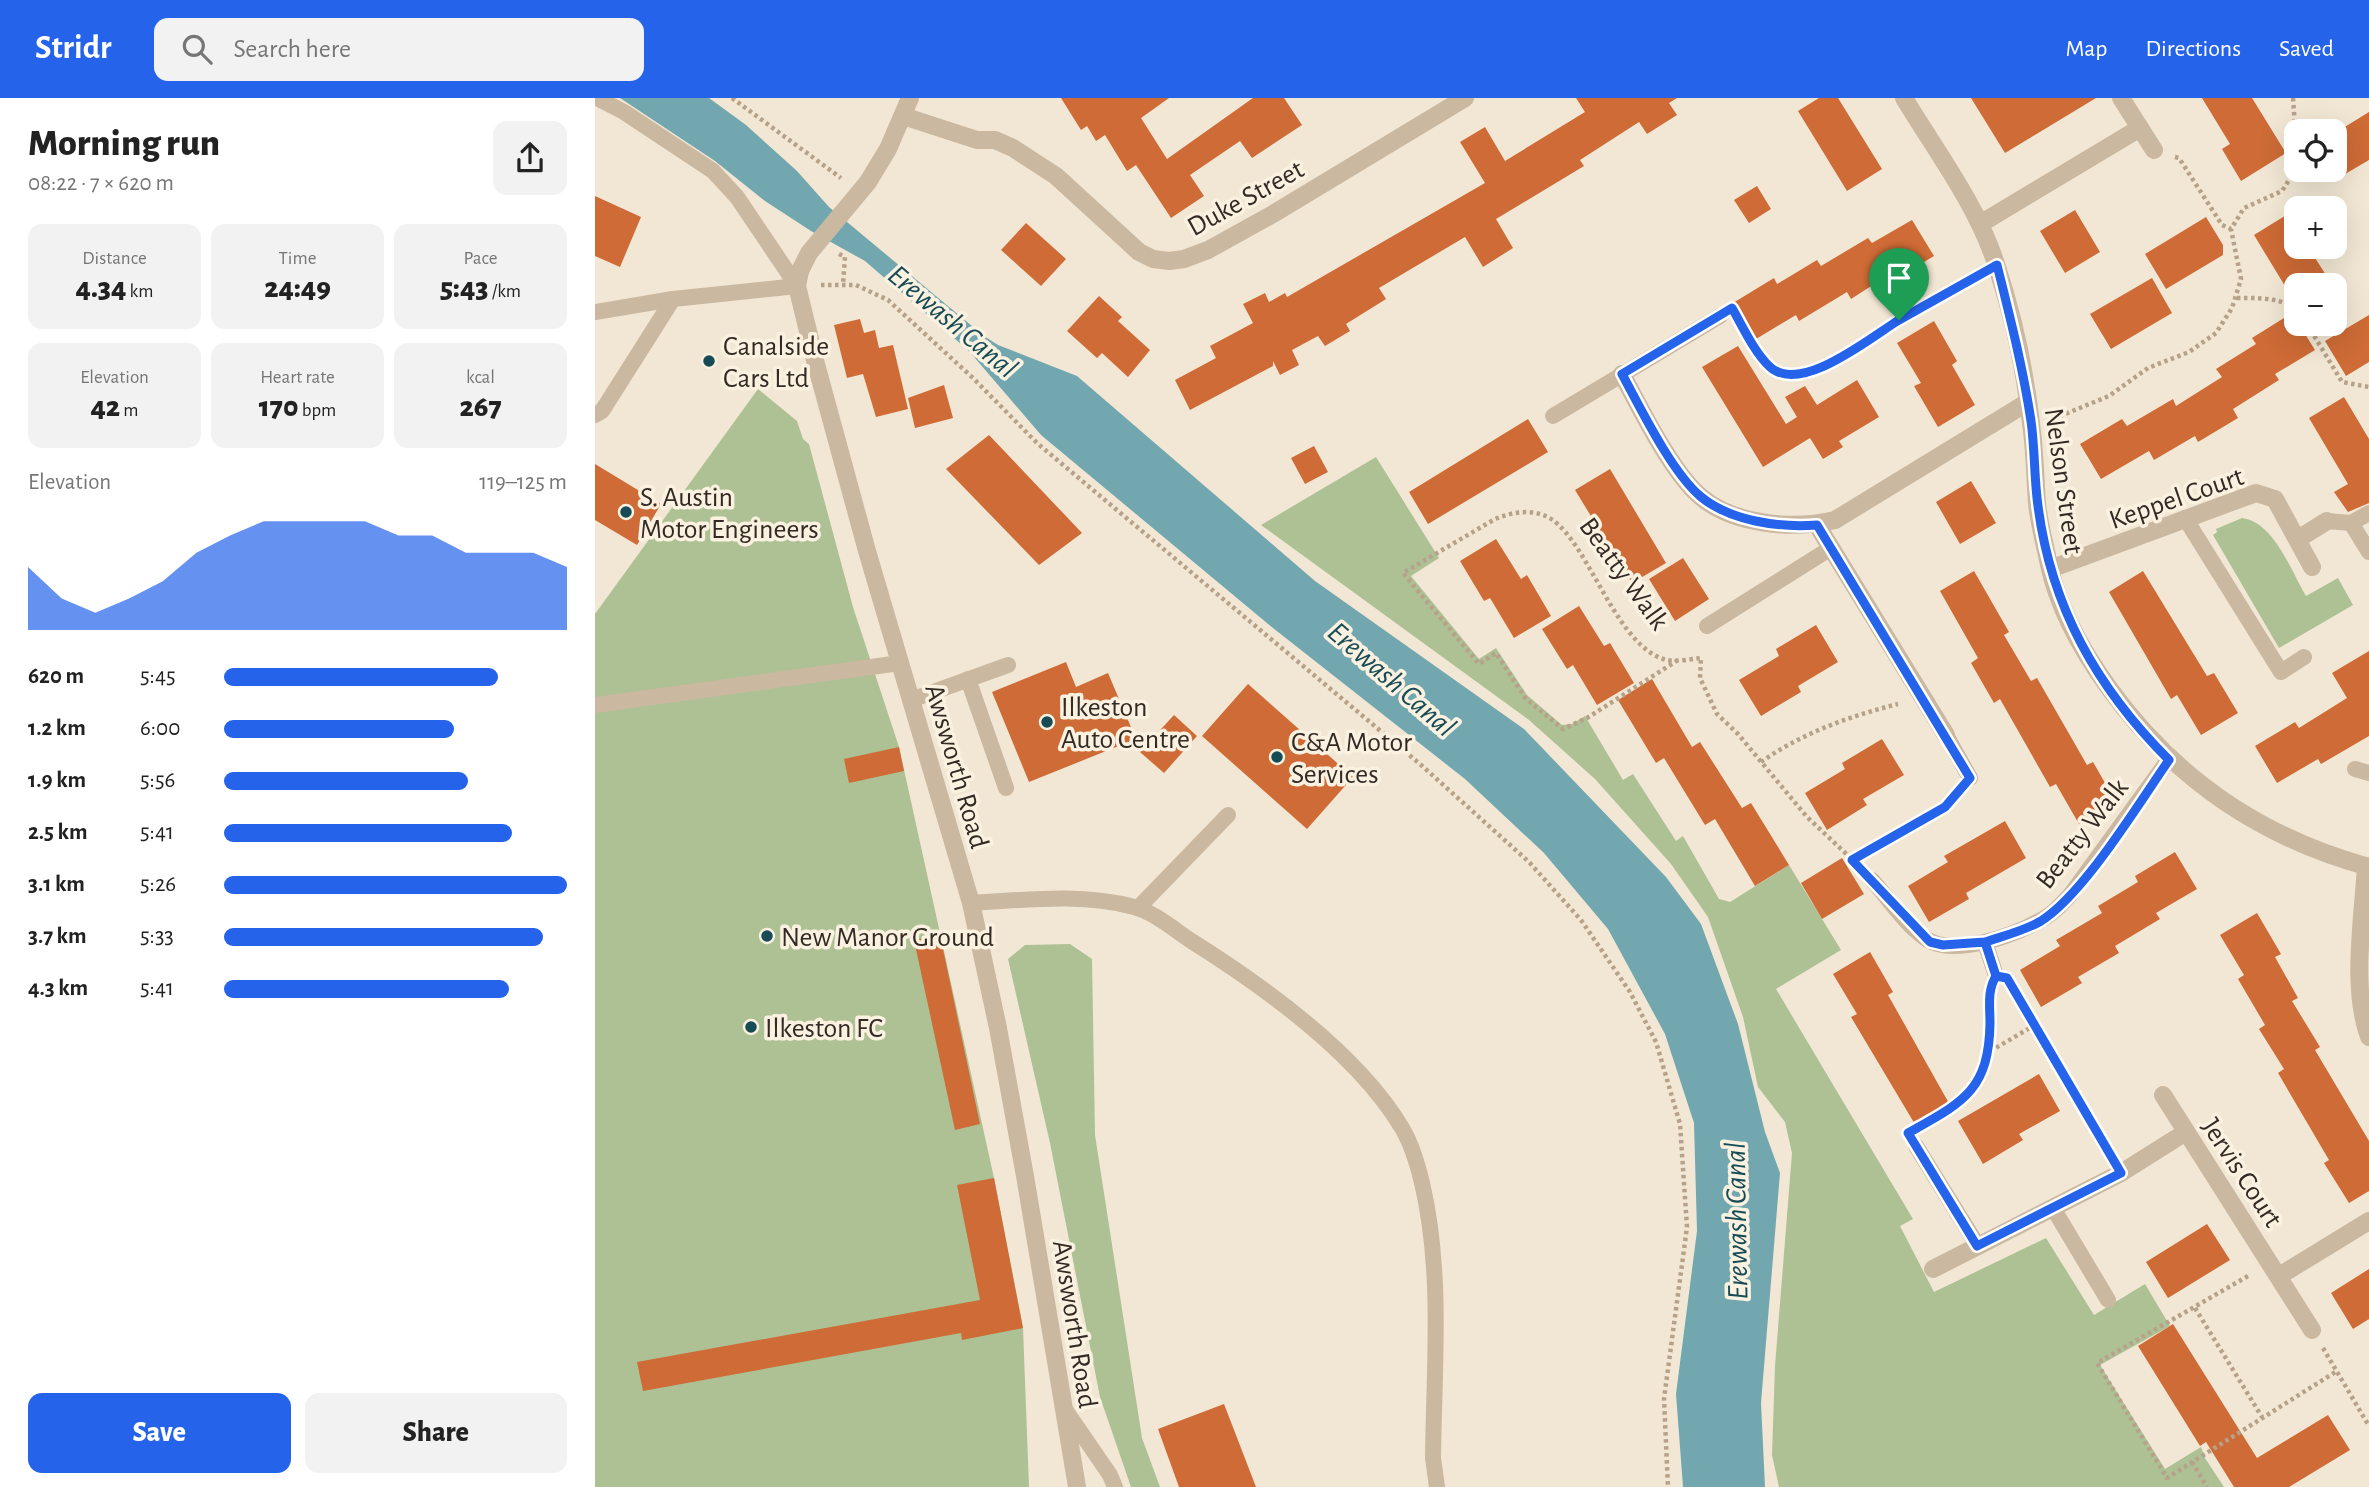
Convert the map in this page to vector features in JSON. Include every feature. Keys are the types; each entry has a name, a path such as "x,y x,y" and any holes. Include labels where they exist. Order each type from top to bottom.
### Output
{"street":[{"path":"799,279 809,253 868,182 888,149 910,98"},
{"name":"Duke Street","path":"903,116 1013,148 1056,176 1139,252 1153,259 1169,261 1184,259 1232,237 1465,98"},
{"name":"Nelson Street","path":"1904,98 1980,224 1997,265 2028,402 2038,506 2050,569 2062,606 2080,644 2123,707 2169,760 2222,801 2251,819 2315,848 2367,867"},
{"path":"2121,98 2154,150"},
{"path":"1980,224 2140,128"},
{"name":"Awsworth Road","path":"799,279 816,364 971,903 1001,1042 1077,1487"},
{"path":"1622,374 1675,464 1701,497 1713,505 1751,519 1798,527 1835,520 2028,402"},
{"name":"Keppel Court","path":"2050,569 2256,493 2275,499 2312,567"},
{"path":"2298,539 2327,521"},
{"path":"1817,525 1946,735"},
{"path":"2367,867 2360,981 2365,1026 2369,1037"},
{"name":"Jervis Court","path":"2163,1095 2312,1330"},
{"path":"1933,1269 2121,1173 2186,1132"},
{"path":"2275,1269 2369,1221"}],"lane":[{"path":"595,312 799,279 737,197 713,171 624,112 597,98"},
{"path":"595,415 603,411 673,299"},
{"path":"1553,415 1720,316"},
{"path":"2327,521 2351,523 2369,513"},
{"path":"2185,518 2281,672 2304,657"},
{"path":"2351,523 2369,552"},
{"path":"1707,626 1831,548"},
{"path":"595,705 900,663"},
{"path":"911,700 1008,665"},
{"path":"968,679 1006,788"},
{"path":"1946,735 1970,778"},
{"name":"Beatty Walk","path":"1873,880 1930,942 1943,945 1985,942 2039,922 2062,904 2096,862 2169,760"},
{"path":"1138,908 1228,815"},
{"path":"971,903 1081,898 1138,908 1234,969 1303,1019 1373,1088 1404,1130 1422,1181 1430,1227 1434,1279 1433,1458 1437,1487"},
{"path":"1985,942 1996,976"},
{"path":"1916,1146 1977,1246"},
{"path":"2053,1208 2108,1300"},
{"path":"1063,1408 1110,1475 1115,1487"}],"path":[{"path":"732,98 851,185 868,182"},
{"path":"2293,98 2294,119"},
{"path":"2154,150 2179,158 2222,225 2231,229"},
{"path":"2032,425 2089,406 2157,363 2199,347 2222,326 2237,298 2241,279 2231,229 2244,208 2282,191 2288,182"},
{"path":"845,257 843,284 856,285 888,300 963,369 1037,443 1420,764 1529,862 1581,920 1604,953 1656,1042 1680,1124 1687,1227 1664,1399 1668,1487"},
{"path":"1720,316 1732,308 1764,361 1780,374 1788,376 1817,370 1997,265"},
{"path":"2237,298 2284,303"},
{"path":"2314,336 2342,382 2369,387"},
{"name":"Beatty Walk","path":"1678,660 1578,723 1563,729 1525,699 1496,653 1479,664 1403,573 1509,514 1542,514 1557,524 1565,534 1633,636 1659,657 1678,660 1701,658 1700,678 1717,714 1807,817 1873,880"},
{"path":"1761,762 1783,746 1811,733 1865,712 1924,698"},
{"path":"1852,860 1945,807 1970,778"},
{"path":"1916,1146 1908,1133 1962,1102 1977,1084 1987,1054 1990,1027 1989,987 1996,976 2007,978 2121,1173"},
{"path":"1987,1054 2035,1025"},
{"path":"2275,1269 2195,1308 2097,1363 2167,1478 2337,1371"},
{"path":"2195,1308 2262,1417"},
{"path":"2312,1330 2369,1426"},
{"path":"2192,1462 2207,1487"}],"green space":[{"name":"New Manor Ground","path":"758,389 797,421 803,439 809,444 853,607 899,747 994,1178 1023,1328 1029,1487 595,1487 595,614"},
{"path":"1376,457 1439,558 1411,576 1479,659 1496,648 1527,695 1562,725 1572,724 1585,716 1623,780 1633,774 1676,841 1683,836 1719,899 1730,902 1789,865 1841,950 1776,989 1913,1219 1900,1226 1934,1292 2046,1238 2094,1315 2145,1284 2170,1326 2100,1365 2165,1469 2201,1447 2224,1487 1779,1487 1772,1455 1775,1366 1792,1153 1785,1122 1758,1087 1743,1017 1708,917 1671,864 1595,779 1529,720 1261,525"},
{"path":"2242,518 2253,521 2272,538 2288,561 2306,596 2338,578 2353,605 2279,648 2213,535 2217,532 2216,529"},
{"path":"1070,944 1092,959 1095,1135 1142,1438 1160,1487 1131,1487 1100,1397 1050,1143 1008,959 1025,945"}],"water":[{"name":"Erewash Canal","path":"620,98 709,98 746,125 797,171 829,207 984,336 998,345 1077,376 1315,581 1524,729 1666,877 1701,924 1738,1024 1765,1132 1780,1173 1761,1403 1765,1487 1683,1487 1676,1394 1697,1231 1694,1123 1665,1034 1608,929 1544,853 1465,779 1273,628 1041,435 969,351 865,261 765,201 715,161"}],"building":[{"path":"1061,98 1169,98 1141,118 1167,159 1253,98 1284,98 1302,125 1252,158 1240,141 1190,175 1204,196 1171,218 1136,165 1127,171 1105,135 1096,141 1087,126 1081,130"},
{"path":"1576,98 1677,98 1669,103 1677,115 1647,134 1639,122 1580,160 1584,166 1496,219 1513,248 1483,267 1465,237 1379,288 1386,299 1346,324 1350,331 1325,346 1318,336 1292,350 1299,365 1280,375 1273,361 1273,366 1190,410 1175,380 1216,358 1210,346 1253,323 1243,304 1265,293 1269,302 1285,293 1287,297 1485,183 1460,142 1485,127 1505,161 1585,112"},
{"path":"1819,98 1838,98 1882,169 1847,191 1798,111"},
{"path":"1971,98 2096,98 2005,153"},
{"path":"2202,98 2252,98 2284,150 2284,154 2241,181 2222,149 2230,144"},
{"path":"2369,112 2369,160 2347,173 2347,126"},
{"path":"1757,186 1771,209 1749,223 1734,200"},
{"path":"595,196 641,217 620,267 595,256"},
{"path":"2075,210 2100,252 2065,273 2040,231"},
{"path":"2284,216 2284,259 2316,259 2325,273 2284,273 2284,284 2254,235"},
{"path":"2206,217 2223,245 2223,255 2166,289 2145,254"},
{"path":"1912,220 1934,256 1894,280 1890,274 1851,299 1847,292 1799,321 1796,315 1756,339 1733,303 1774,278 1777,284 1817,260 1821,266 1868,238 1872,243"},
{"path":"1026,223 1066,259 1041,286 1001,250"},
{"path":"2152,278 2172,313 2111,349 2090,314"},
{"path":"1099,296 1122,317 1118,321 1150,350 1128,377 1102,353 1097,358 1067,331"},
{"path":"2369,315 2369,362 2346,376 2325,341 2333,336 2347,336 2347,328"},
{"path":"2284,318 2284,336 2306,336 2315,350 2275,374 2279,380 2233,409 2238,418 2198,442 2195,436 2154,460 2149,451 2101,479 2080,444 2122,419 2127,426 2173,399 2176,406 2222,377 2216,369 2256,344 2252,338"},
{"path":"860,319 864,333 875,330 879,348 893,345 908,409 876,417 863,374 847,378 834,325"},
{"path":"1934,321 1957,361 1952,365 1975,405 1938,427 1914,386 1921,383 1897,343"},
{"path":"1738,346 1786,424 1797,417 1785,397 1805,386 1817,405 1857,380 1879,417 1839,441 1843,447 1823,459 1810,438 1763,467 1702,367"},
{"path":"944,385 953,418 915,428 908,398"},
{"path":"2344,397 2369,439 2369,503 2348,512 2334,492 2348,484 2309,418"},
{"path":"1528,419 1548,452 1428,524 1409,492"},
{"path":"989,435 1082,533 1039,565 946,469"},
{"path":"1314,446 1328,472 1305,484 1291,458"},
{"name":"S. Austin Motor Engineers","path":"595,464 661,504 637,545 595,520"},
{"path":"1610,469 1666,563 1632,583 1575,490"},
{"path":"1971,481 1996,523 1960,544 1936,502"},
{"path":"1496,539 1521,579 1527,575 1551,616 1514,638 1490,598 1484,601 1460,561"},
{"path":"1683,558 1709,599 1675,621 1649,579"},
{"path":"1974,571 2009,632 2004,635 2031,681 2037,678 2087,765 2093,762 2116,802 2079,824 2056,784 2050,787 2000,699 1994,703 1971,663 1978,658 1940,591"},
{"path":"2143,571 2207,676 2214,673 2238,713 2201,735 2177,695 2171,699 2109,592"},
{"path":"1579,606 1604,646 1610,643 1634,683 1597,705 1573,665 1567,669 1542,629"},
{"path":"1816,625 1838,662 1798,686 1801,692 1761,716 1739,680 1779,656 1776,649"},
{"path":"2369,651 2369,736 2321,764 2318,759 2277,783 2255,746 2295,722 2299,728 2347,698 2332,673"},
{"name":"Ilkeston Auto Centre","path":"1066,662 1076,687 1108,673 1136,739 1029,782 992,692"},
{"path":"1652,679 1692,747 1700,742 1742,808 1751,803 1789,865 1755,886 1715,819 1705,825 1664,758 1656,763 1618,700"},
{"name":"C&A Motor Services","path":"1248,684 1353,777 1307,829 1202,736"},
{"path":"1174,715 1197,736 1164,773 1140,752"},
{"path":"1882,739 1904,775 1863,799 1867,805 1827,830 1805,793 1845,769 1842,763"},
{"path":"899,747 904,771 849,783 844,759"},
{"path":"2005,821 2026,858 1966,893 1969,899 1929,922 1908,886 1948,862 1944,856"},
{"path":"2175,852 2197,889 2156,913 2160,919 2115,946 2119,953 2078,977 2082,983 2041,1007 2020,970 2060,946 2056,940 2102,913 2098,906 2138,882 2135,876"},
{"path":"1842,858 1864,894 1822,919 1801,883"},
{"path":"2257,913 2281,954 2275,957 2298,998 2292,1001 2320,1047 2315,1050 2369,1141 2369,1191 2349,1203 2324,1163 2329,1160 2278,1073 2284,1069 2259,1029 2265,1025 2238,979 2244,975 2220,935"},
{"path":"940,935 980,1124 955,1130 914,940"},
{"path":"1870,952 1893,992 1888,995 1950,1105 1916,1126 1851,1017 1857,1014 1833,974"},
{"path":"2039,1074 2060,1111 2019,1134 2023,1140 1983,1164 1958,1121"},
{"path":"994,1178 1023,1328 962,1340 961,1333 643,1391 637,1362 980,1300 957,1185"},
{"path":"2207,1224 2230,1260 2168,1298 2146,1262"},
{"path":"2369,1269 2369,1319 2353,1329 2331,1293"},
{"path":"2173,1324 2257,1458 2328,1415 2350,1450 2289,1487 2234,1487 2206,1442 2200,1446 2138,1346"},
{"path":"1224,1404 1256,1487 1179,1487 1158,1429"}],"place":[{"name":"Canalside Cars Ltd","path":"709,361"},
{"name":"S. Austin Motor Engineers","path":"626,512"},
{"name":"Ilkeston Auto Centre","path":"1047,722"},
{"name":"C&A Motor Services","path":"1277,757"},
{"name":"New Manor Ground","path":"767,936"},
{"name":"Ilkeston FC","path":"751,1027"}],"route":[{"path":"1899,320 1817,370 1788,376 1772,369 1764,361 1732,308 1622,374 1675,464 1701,497 1713,505 1751,519 1798,527 1817,525 1970,778 1945,807 1852,860 1930,942 1961,945 1985,942 1993,967 1996,976 2007,978 2121,1173 1977,1246 1908,1133 1962,1102 1977,1084 1989,1041 1989,987 1996,976 1985,942 2039,922 2053,913 2096,862 2169,760 2144,733 2099,675 2062,606 2050,569 2038,506 2028,402 1997,265 1899,320"}]}
